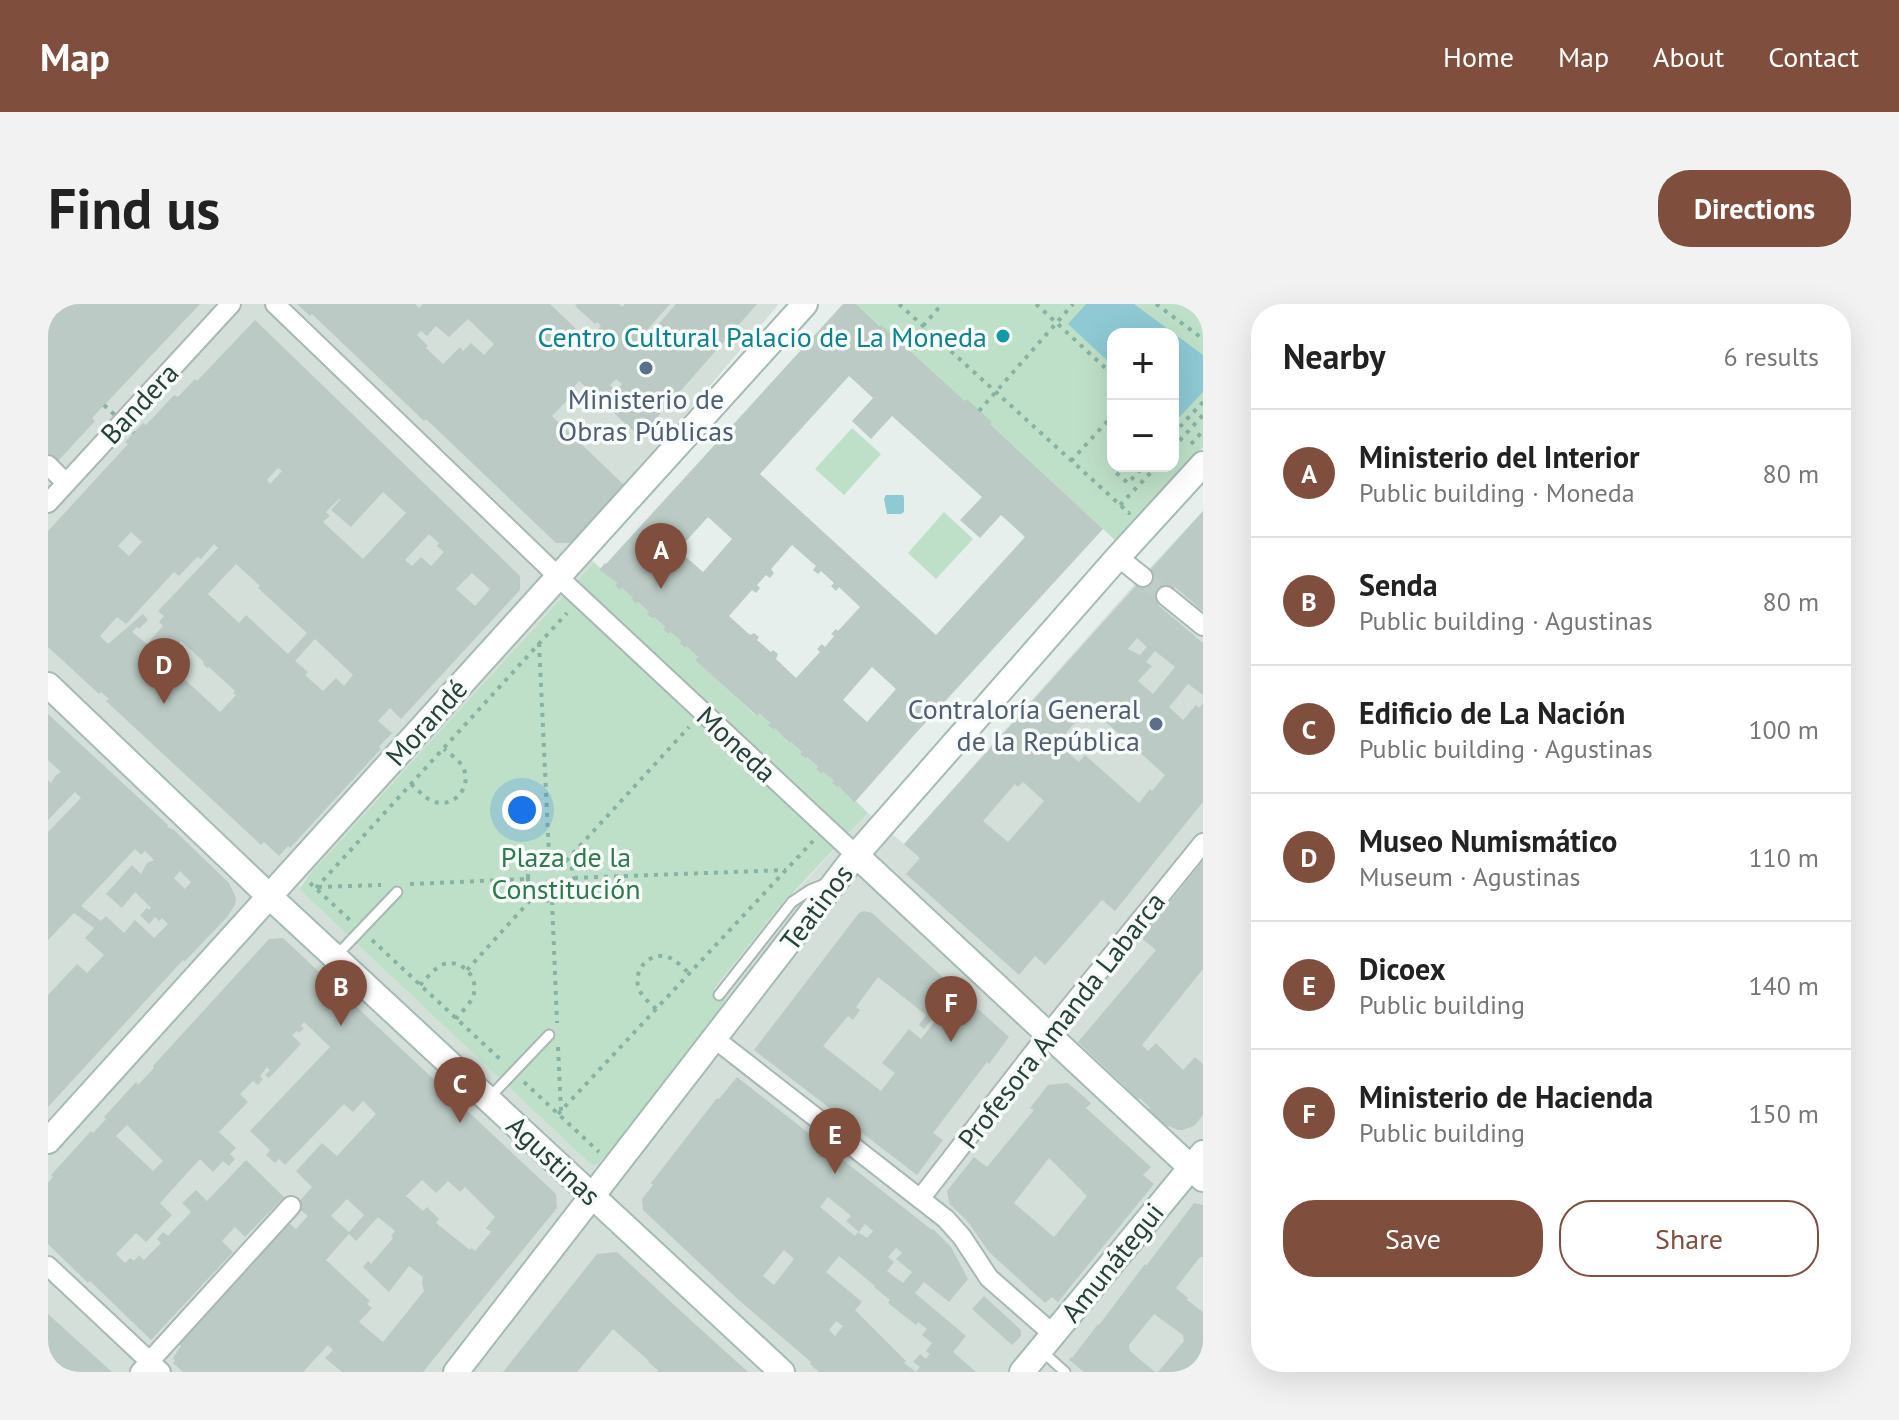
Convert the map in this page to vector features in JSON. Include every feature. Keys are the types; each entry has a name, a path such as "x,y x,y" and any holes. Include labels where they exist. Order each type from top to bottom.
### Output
{"main road":[{"name":"Morandé","path":"48,1141 805,304"},
{"name":"Teatinos","path":"456,1372 856,855 1203,464"},
{"name":"Agustinas","path":"48,685 269,896 782,1372"},
{"name":"Moneda","path":"856,855 1048,1034 1199,1166"},
{"name":"Amunátegui","path":"1022,1372 1199,1166"}],"street":[{"name":"Bandera","path":"48,503 231,304"},
{"name":"Moneda","path":"275,304 558,577 856,855"},
{"path":"48,465 66,483"},
{"path":"1118,557 1143,577"},
{"path":"1166,596 1203,626"},
{"name":"Profesora Amanda Labarca","path":"920,1199 1048,1034 1203,843"},
{"path":"715,1039 955,1228 989,1278 1047,1342"},
{"path":"48,1266 150,1368 291,1206"}],"lane":[{"path":"719,995 792,902 810,890 836,882"},
{"path":"335,957 397,888"},
{"path":"488,1099 553,1033"},
{"path":"1047,1342 1065,1372"}],"path":[{"path":"899,304 1120,506 1129,513 1137,504"},
{"path":"923,326 942,304"},
{"path":"1036,304 1107,370"},
{"path":"979,411 1073,304"},
{"path":"1156,304 1203,339"},
{"path":"1179,428 1203,402"},
{"path":"104,405 134,433"},
{"path":"1179,441 1203,415"},
{"path":"1071,461 1107,422"},
{"path":"1115,472 1128,483 1138,472"},
{"path":"1120,506 1151,472"},
{"path":"317,888 569,611"},
{"path":"539,643 549,855"},
{"path":"566,861 692,724"},
{"path":"411,784 436,803 458,797 465,784 464,770 444,749"},
{"path":"560,1112 816,837"},
{"path":"549,855 566,861 574,878 567,895 552,901 535,895 528,879 535,861 549,855"},
{"path":"294,868 560,1112 616,1168"},
{"path":"574,878 786,870"},
{"path":"397,888 528,879"},
{"path":"317,888 381,885"},
{"path":"467,970 535,895"},
{"path":"552,901 553,1033"},
{"path":"656,1009 637,986 642,964 654,957 667,957 689,973"},
{"path":"420,985 443,965 459,965 467,970 474,981 474,996 456,1019"},
{"path":"558,1047 560,1112"}],"shaded area":[{"path":"48,304 779,304 625,486 570,542 594,562 300,885 303,893 589,1163 599,1163 608,1153 726,1002 714,990 787,897 868,813 904,844 1203,511 1203,1372 48,1372"}],"green space":[{"path":"856,304 1203,304 1203,447 1117,542 991,422"},
{"path":"852,428 881,454 844,495 815,469"},
{"path":"944,512 973,539 936,579 908,553"},
{"name":"Plaza de la Constitución","path":"594,562 636,604 638,602 649,612 652,619 654,617 665,627 663,629 698,657 696,660 756,716 759,713 785,740 802,752 805,759 807,757 868,813 787,897 714,989 727,1002 608,1153 594,1165 300,888"}],"water":[{"path":"1086,304 1134,304 1166,328 1107,328 1107,360 1068,324"},
{"path":"1179,337 1203,355 1203,392 1179,418"},
{"path":"886,495 903,495 904,512 887,514"}],"building":[{"path":"48,304 200,304 92,418 95,421 58,461 48,455"},
{"path":"297,304 415,304 419,308 423,304 550,304 588,340 601,326 575,306 577,304 619,304 622,307 625,304 670,304 647,330 651,333 676,304 757,304 640,437 579,381 574,387 577,390 552,416 625,486 570,543 556,543 426,419 424,421 312,314 310,316","holes":["468,319 494,344 484,355 471,343 463,351 460,347 443,364 417,335 421,331 427,336 436,326 449,337","616,379 622,384 616,391 610,385"]},
{"path":"843,304 856,304 965,401 967,399 1103,529 854,803 791,742 768,725 770,723 759,713 757,716 695,660 698,657 679,643 681,641 670,632 668,634 663,629 665,627 647,614 649,612 599,570","holes":["849,376 873,398 852,421 871,439 892,416 982,497 960,520 980,538 1001,515 1025,537 936,635 760,474","708,517 732,539 703,572 678,550","792,545 816,566 813,570 818,574 821,571 834,583 831,586 836,591 839,587 860,607 838,631 836,629 831,634 834,636 825,647 822,644 817,649 820,652 796,678 776,659 778,654 773,650 771,652 757,640 759,637 754,633 750,635 729,616 752,590 756,593 760,588 757,585 766,575 770,578 774,573 771,569","872,667 896,689 867,722 843,700"]},
{"path":"255,320 520,576 520,590 401,719 390,708 378,721 392,733 379,747 381,749 290,848 288,846 279,856 264,842 261,845 106,701 109,699 101,692 99,694 48,647 48,531 128,444 125,442 140,426 143,423 146,425 174,395 178,397 195,379 197,381","holes":["278,468 282,471 270,484 267,480","383,492 406,513 363,559 323,522 330,516 326,512 339,499 331,510 351,527","131,532 142,542 129,556 118,546","429,534 444,552 431,566 421,557 412,566 405,560","214,544 218,548 158,611 164,616 159,622 163,626 147,644 132,632 148,620 143,614 108,644 100,636 117,617 126,624 174,572 179,576 198,557 201,559","236,564 307,633 288,654 246,615 239,623 208,594","472,573 490,589 475,606 456,589","315,639 353,675 344,686 336,678 323,691 305,675 308,672 295,661","181,641 236,695 220,712 164,660"]},
{"path":"1203,511 1203,611 1175,587 1158,605 1203,643 1203,695 1188,684 1169,707 1183,720 1196,705 1199,708 1203,703 1203,802 1115,911 1102,900 1045,965 1035,956 1019,975 906,874 920,858 904,844","holes":["1137,638 1147,647 1140,655 1128,649","1155,651 1175,667 1153,694 1138,681 1152,666 1146,662","1089,707 1165,775 1139,803 1085,755 1079,762 1057,743","1023,782 1044,801 1008,842 983,821 1015,784 1018,787"]},
{"path":"48,714 229,883 236,898 227,917 183,960 48,1107 48,995 77,964 87,973 104,955 85,938 94,928 74,913 48,940 48,832 81,798 75,792 48,820 48,780 51,783 61,772 48,760","holes":["135,849 141,855 145,851 154,860 147,863 141,874 132,865 106,894 122,908 135,892 151,908 140,915 149,924 155,917 159,921 162,918 168,924 154,938 135,920 124,933 106,916 101,921 81,906","180,871 191,882 185,889 174,878"]},
{"path":"1203,861 1203,969 1142,1045 1148,1051 1156,1043 1183,1070 1195,1057 1203,1064 1203,1115 1194,1126 1177,1130 1168,1127 1148,1110 1150,1108 1140,1098 1078,1042 1156,950 1141,938"},
{"path":"859,913 872,913 1009,1037 933,1133 943,1140 917,1175 754,1050","holes":["878,977 926,1015 919,1025 924,1029 932,1019 935,1021 921,1039 909,1029 882,1063 895,1073 881,1091 823,1046 848,1016 853,1020 860,1010 856,1007"]},
{"path":"283,938 556,1194 557,1208 423,1372 342,1372 325,1358 333,1350 328,1345 303,1372 183,1372 173,1363 181,1346 178,1343 225,1289 227,1291 289,1223 296,1229 308,1216 295,1206 312,1187 296,1171 322,1143 337,1156 376,1114 363,1101 353,1112 344,1104 285,1165 279,1159 275,1163 266,1155 270,1150 250,1131 330,1047 304,1022 301,1026 304,1028 292,1035 301,1044 269,1078 265,1075 270,1070 267,1067 258,1085 253,1081 240,1094 248,1102 219,1132 236,1148 230,1154 235,1159 229,1166 223,1161 213,1172 200,1159 160,1203 172,1215 146,1242 136,1233 116,1254 125,1263 130,1258 134,1261 139,1255 144,1260 161,1243 157,1239 163,1232 168,1236 191,1212 182,1203 196,1190 207,1201 246,1160 284,1197 245,1237 235,1227 222,1241 233,1252 151,1340 48,1244 48,1183 53,1177 51,1175 106,1119 104,1117 136,1082 138,1085 154,1068 269,939","holes":["127,1125 163,1161 153,1171 116,1136","422,1180 436,1193 448,1181 460,1192 465,1187 495,1217 486,1228 491,1232 475,1251 470,1250 436,1223 439,1219 427,1207 423,1211 406,1196","347,1199 364,1215 349,1232 331,1216","378,1217 395,1231 391,1236 393,1238 371,1264 368,1261 363,1267 389,1292 409,1266 423,1277 424,1291 383,1342 359,1322 372,1308 367,1304 370,1301 326,1260 349,1234 356,1241"]},
{"path":"737,1077 933,1229 951,1247 968,1279 949,1302 924,1282 915,1293 966,1336 953,1352 976,1372 916,1372 819,1372 643,1210 642,1199 653,1185 651,1183","holes":["828,1197 851,1216 846,1221 859,1232 865,1224 873,1231 867,1238 858,1232 855,1236 820,1207","896,1248 902,1253 896,1259 912,1272 903,1283 887,1271 894,1262 888,1257","784,1250 794,1259 774,1285 763,1276","839,1256 890,1300 888,1303 916,1325 918,1322 927,1329 922,1335 932,1343 926,1351 930,1354 926,1359 920,1354 913,1362 920,1367 916,1372 904,1363 906,1361 855,1310 862,1302 826,1272","836,1321 843,1326 835,1336 829,1330"]},
{"path":"1068,1083 1091,1103 1086,1108 1151,1167 1143,1175 1154,1184 1058,1302 1052,1297 1045,1303 989,1252 968,1222 949,1203 947,1191 974,1157 987,1167 1034,1110 1030,1108 1048,1085","holes":["1049,1158 1087,1196 1054,1237 1014,1203"]},
{"path":"1194,1203 1203,1205 1203,1257 1176,1288 1203,1312 1203,1372 1158,1372 1184,1341 1183,1335 1154,1314 1129,1345 1130,1351 1155,1372 1084,1372 1069,1360"},
{"path":"617,1252 748,1372 657,1372 613,1329 577,1372 503,1372 597,1254"},
{"path":"984,1296 1021,1330 1021,1336 1012,1345 972,1309"},
{"path":"48,1314 112,1372 48,1372"}],"tunnel":[{"path":"1143,577 1166,596"}],"place":[{"name":"Centro Cultural Palacio de La Moneda","path":"1003,336"},
{"name":"Ministerio de Obras Públicas","path":"646,368"},
{"name":"Ministerio del Interior","path":"661,589"},
{"name":"Museo Numismático","path":"164,704"},
{"name":"Contraloría General de la República","path":"1156,724"},
{"name":"Senda","path":"341,1026"},
{"name":"Ministerio de Hacienda","path":"951,1042"},
{"name":"Edificio de La Nación","path":"460,1123"},
{"name":"Dicoex","path":"835,1174"}]}
